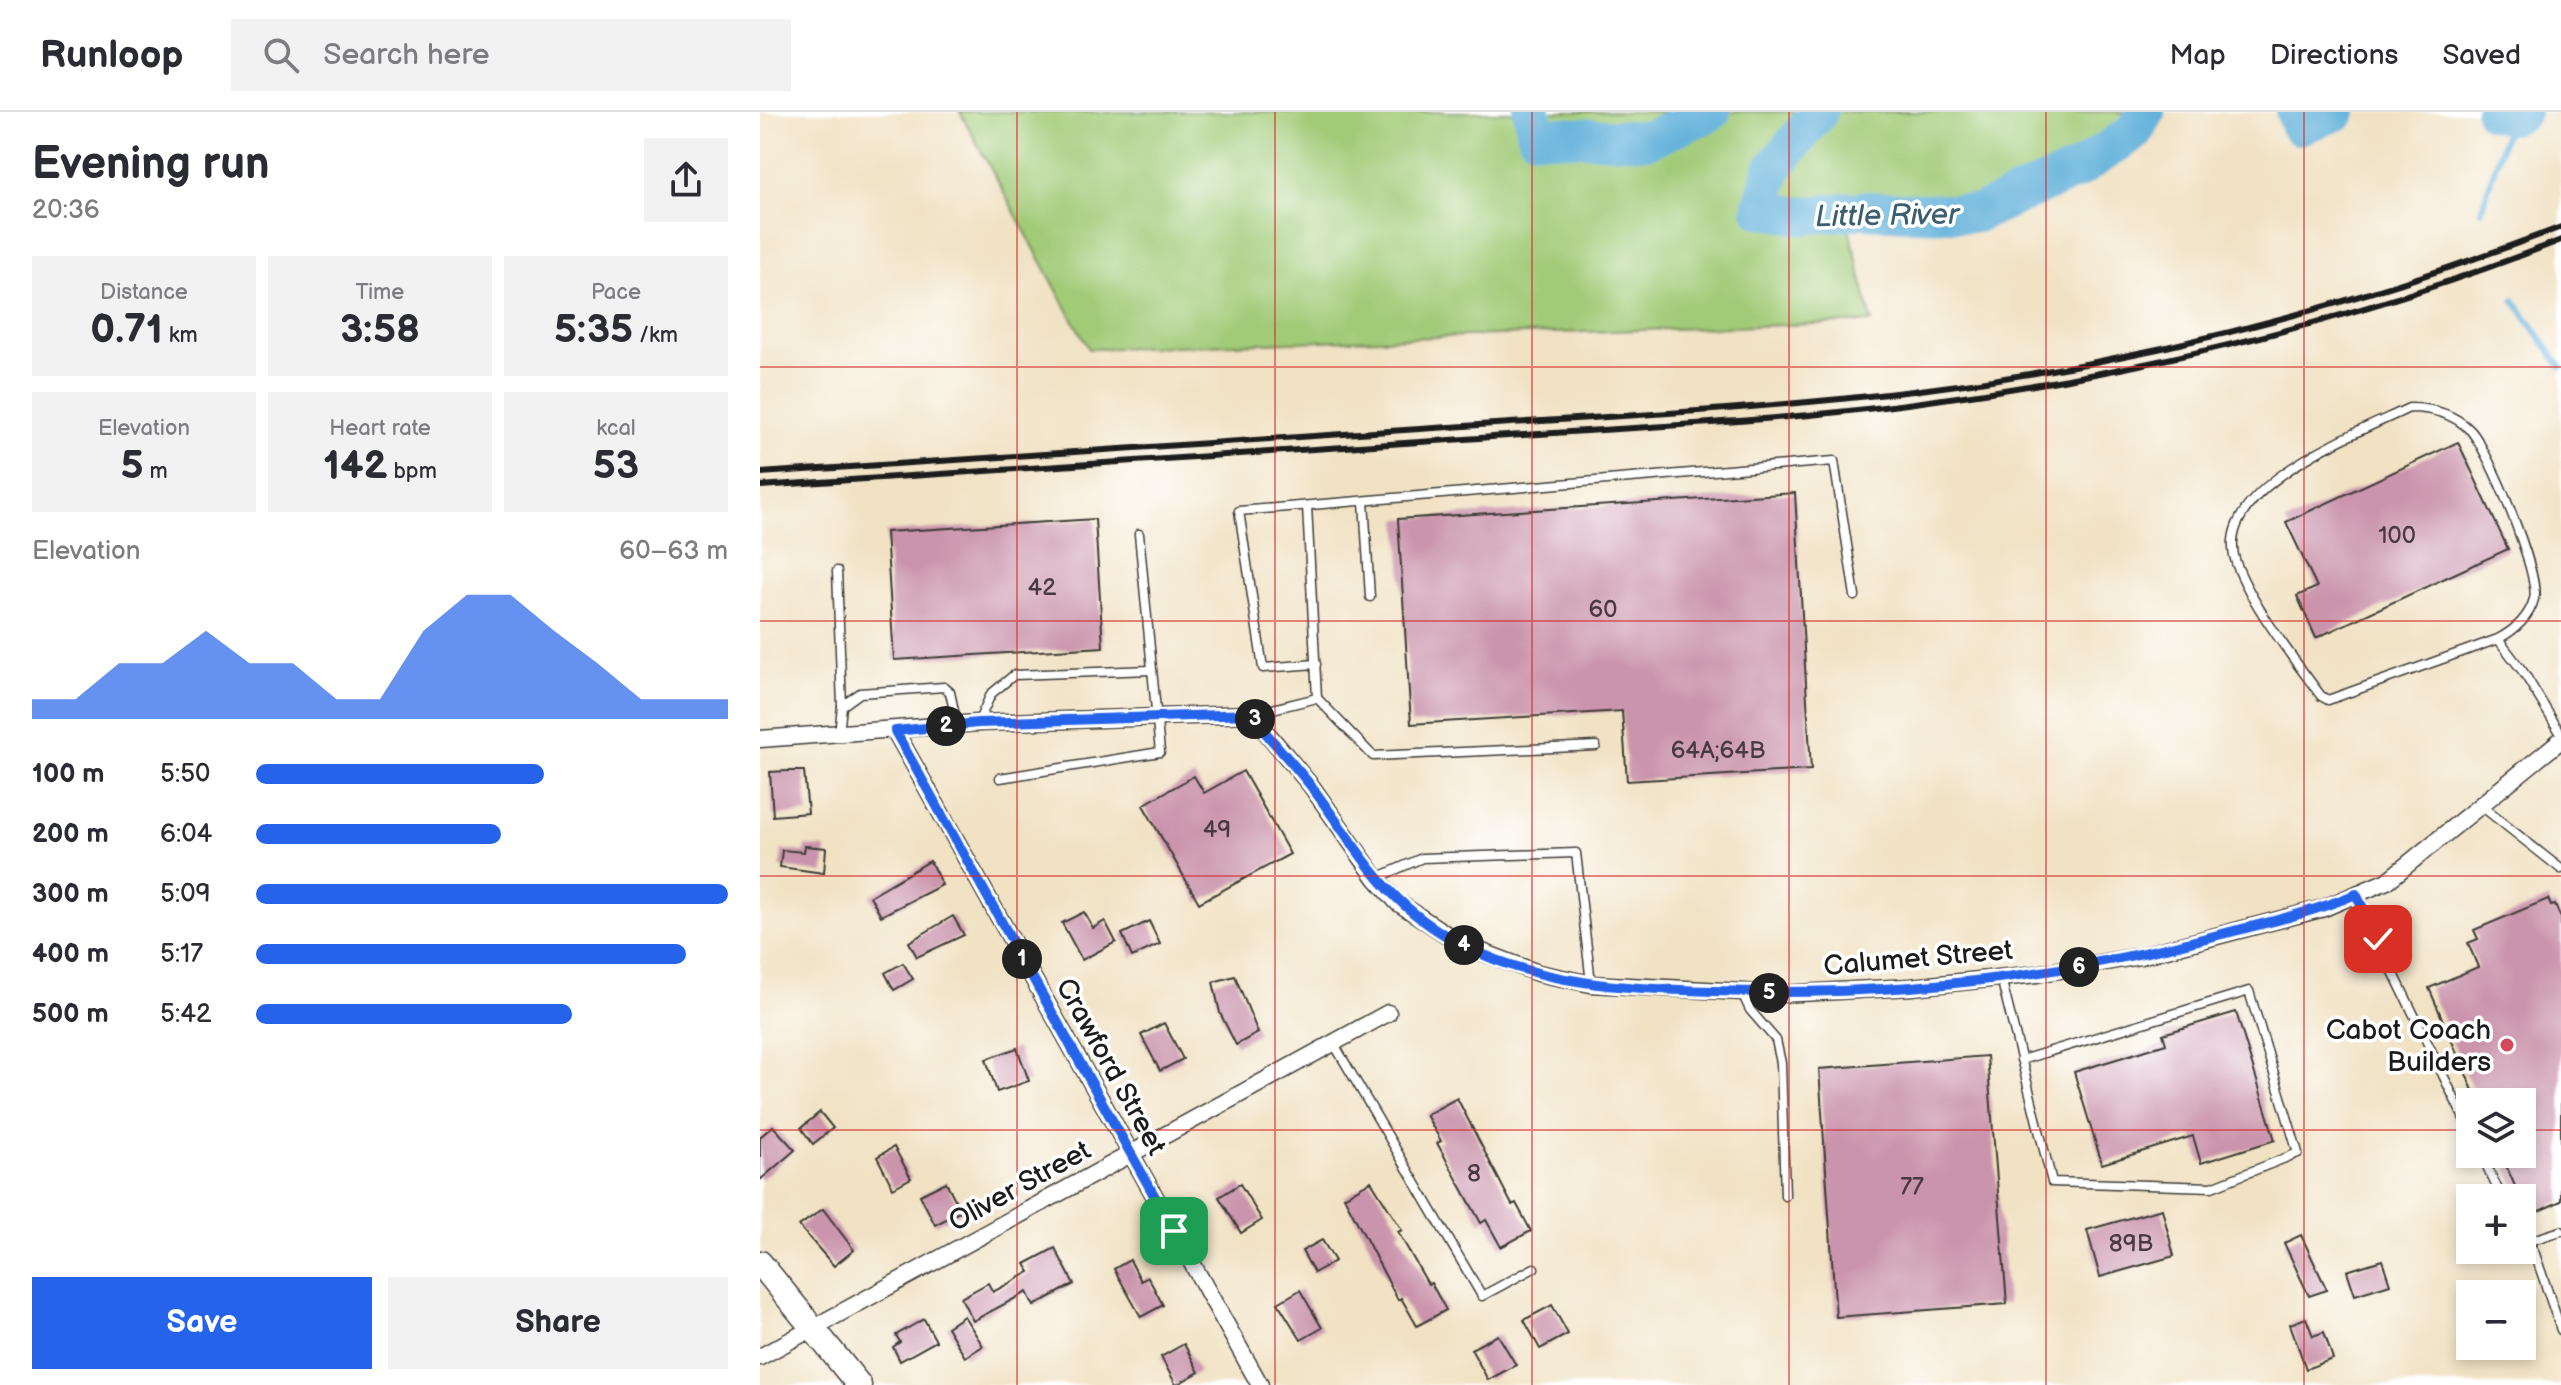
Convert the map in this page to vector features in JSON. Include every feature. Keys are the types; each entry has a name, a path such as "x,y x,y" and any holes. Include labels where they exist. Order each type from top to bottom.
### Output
{"main road":[{"path":"760,1263 859,1385"}],"street":[{"path":"760,739 978,723 1251,714"},
{"name":"Calumet Street","path":"1251,714 1312,787 1376,878 1397,902 1473,950 1538,973 1591,984 1742,992 1911,987 2001,978 2140,956 2324,908 2387,881 2561,740"},
{"name":"Crawford Street","path":"895,731 1260,1385"},
{"name":"Oliver Street","path":"760,1357 1388,1013"}],"lane":[{"path":"2409,408 2439,411 2473,432 2527,548 2535,598 2521,624 2498,639 2328,700 2321,696 2277,634 2236,563 2234,539 2238,525 2258,494 2309,458 2409,408"},
{"path":"1316,664 1263,668 1239,511 1834,461 1855,596"},
{"path":"1364,501 1370,597"},
{"path":"1307,506 1317,698 1373,756 1596,746"},
{"path":"1000,778 1160,752 1139,534"},
{"path":"837,571 842,706 838,734"},
{"path":"2498,639 2524,673 2561,734"},
{"path":"978,723 991,694 1014,675 1151,670"},
{"path":"842,706 860,693 944,687 950,692 957,725"},
{"path":"1251,714 1317,698"},
{"path":"2480,805 2561,869"},
{"path":"1376,878 1422,858 1576,853 1591,984"},
{"path":"2356,894 2456,1102"},
{"path":"2001,978 2021,1060 2052,1182 2212,1187 2298,1153 2249,991 2021,1060"},
{"path":"1742,992 1750,1010 1776,1040 1781,1063 1779,1101 1785,1196"},
{"path":"1333,1043 1482,1296 1534,1268"},
{"path":"2536,1236 2561,1231"},
{"path":"2536,1257 2561,1330"}],"green space":[{"path":"960,112 1704,112 1660,135 1712,112 2146,112 2134,132 1985,220 1845,212 1872,322 1089,349"}],"building":[{"path":"2458,442 2508,549 2316,638 2297,596 2317,587 2286,522"},
{"path":"1795,493 1811,770 1627,781 1622,711 1411,724 1398,519"},
{"path":"1095,519 1103,647 894,660 886,532"},
{"path":"804,771 808,813 773,816 770,772"},
{"path":"1243,771 1290,854 1199,903 1143,805 1194,776 1204,793"},
{"path":"805,846 826,848 824,873 780,867 782,850 804,852"},
{"path":"930,861 942,885 881,916 870,896"},
{"name":"Cabot Coach Builders","path":"2548,899 2561,918 2561,1201 2536,1212 2536,1184 2514,1184 2507,1168 2536,1168 2536,1088 2472,1088 2429,988 2478,967 2468,943 2478,939 2474,930"},
{"path":"1084,912 1093,928 1105,921 1116,942 1082,960 1062,923"},
{"path":"953,916 964,935 917,957 909,942"},
{"path":"1149,921 1160,944 1132,957 1122,934"},
{"path":"903,963 913,979 894,990 885,973"},
{"path":"1235,976 1258,1033 1236,1045 1220,1013 1213,982"},
{"path":"2236,1012 2275,1140 2201,1163 2193,1136 2102,1164 2074,1072 2166,1044 2163,1034"},
{"path":"1164,1023 1183,1059 1160,1071 1141,1035"},
{"path":"1017,1048 1029,1081 997,1092 986,1059"},
{"path":"1987,1056 2007,1304 1836,1317 1819,1069"},
{"path":"1457,1098 1512,1205 1516,1203 1531,1231 1501,1247 1486,1220 1481,1223 1437,1143 1441,1141 1426,1115"},
{"path":"820,1112 833,1128 813,1144 801,1128"},
{"path":"773,1126 795,1150 760,1180 760,1137"},
{"path":"894,1147 911,1178 893,1188 877,1157"},
{"path":"1371,1181 1402,1230 1398,1232 1428,1284 1431,1283 1446,1310 1417,1326 1401,1298 1398,1300 1344,1197"},
{"path":"946,1182 961,1211 935,1225 920,1195"},
{"path":"1240,1184 1262,1220 1241,1233 1219,1197"},
{"path":"823,1209 854,1250 834,1266 799,1226"},
{"path":"2162,1209 2174,1256 2100,1277 2087,1230"},
{"path":"2301,1235 2327,1290 2309,1296 2284,1243"},
{"path":"1322,1240 1335,1261 1314,1273 1302,1251"},
{"path":"1055,1248 1074,1284 1034,1306 1027,1292 973,1321 961,1298 988,1283 993,1292 1030,1272 1025,1264"},
{"path":"1130,1260 1141,1281 1148,1277 1163,1305 1141,1317 1114,1269"},
{"path":"2382,1260 2390,1284 2355,1295 2347,1271"},
{"path":"1300,1290 1322,1328 1301,1340 1278,1303"},
{"path":"1552,1305 1568,1334 1540,1349 1524,1320"},
{"path":"964,1316 983,1346 965,1357 947,1327"},
{"path":"2306,1318 2313,1336 2324,1332 2333,1359 2306,1369 2290,1324"},
{"path":"924,1319 936,1341 900,1361 893,1347 900,1342 896,1335"},
{"path":"1498,1335 1516,1365 1488,1380 1471,1349"},
{"path":"1184,1344 1199,1372 1176,1385 1161,1357"}],"waterway":[{"name":"Little River","path":"1532,112 1536,135 1647,140 1712,112"},
{"name":"Little River","path":"1819,112 1773,169 1761,209 1800,216 1863,210 1976,214 2079,169 2134,132 2146,112"},
{"name":"Little River","path":"2295,112 2299,126 2337,112"},
{"name":"Little River","path":"2494,112 2511,116 2521,112"},
{"path":"2481,211 2511,116"},
{"path":"2514,300 2561,367"}],"railway":[{"path":"760,473 1689,412 1913,391 2078,365 2242,329 2403,283 2561,227"},
{"path":"760,486 1694,424 1922,402 2085,376 2246,340 2405,295 2561,240"}],"place":[{"name":"Cabot Coach Builders","path":"2507,1045"}],"route":[{"path":"1174,1231 895,731 978,723 1251,714 1312,787 1376,878 1397,902 1461,944 1498,960 1538,973 1591,984 1781,994 1911,987 2037,974 2140,956 2324,908 2356,894 2378,939"}]}
